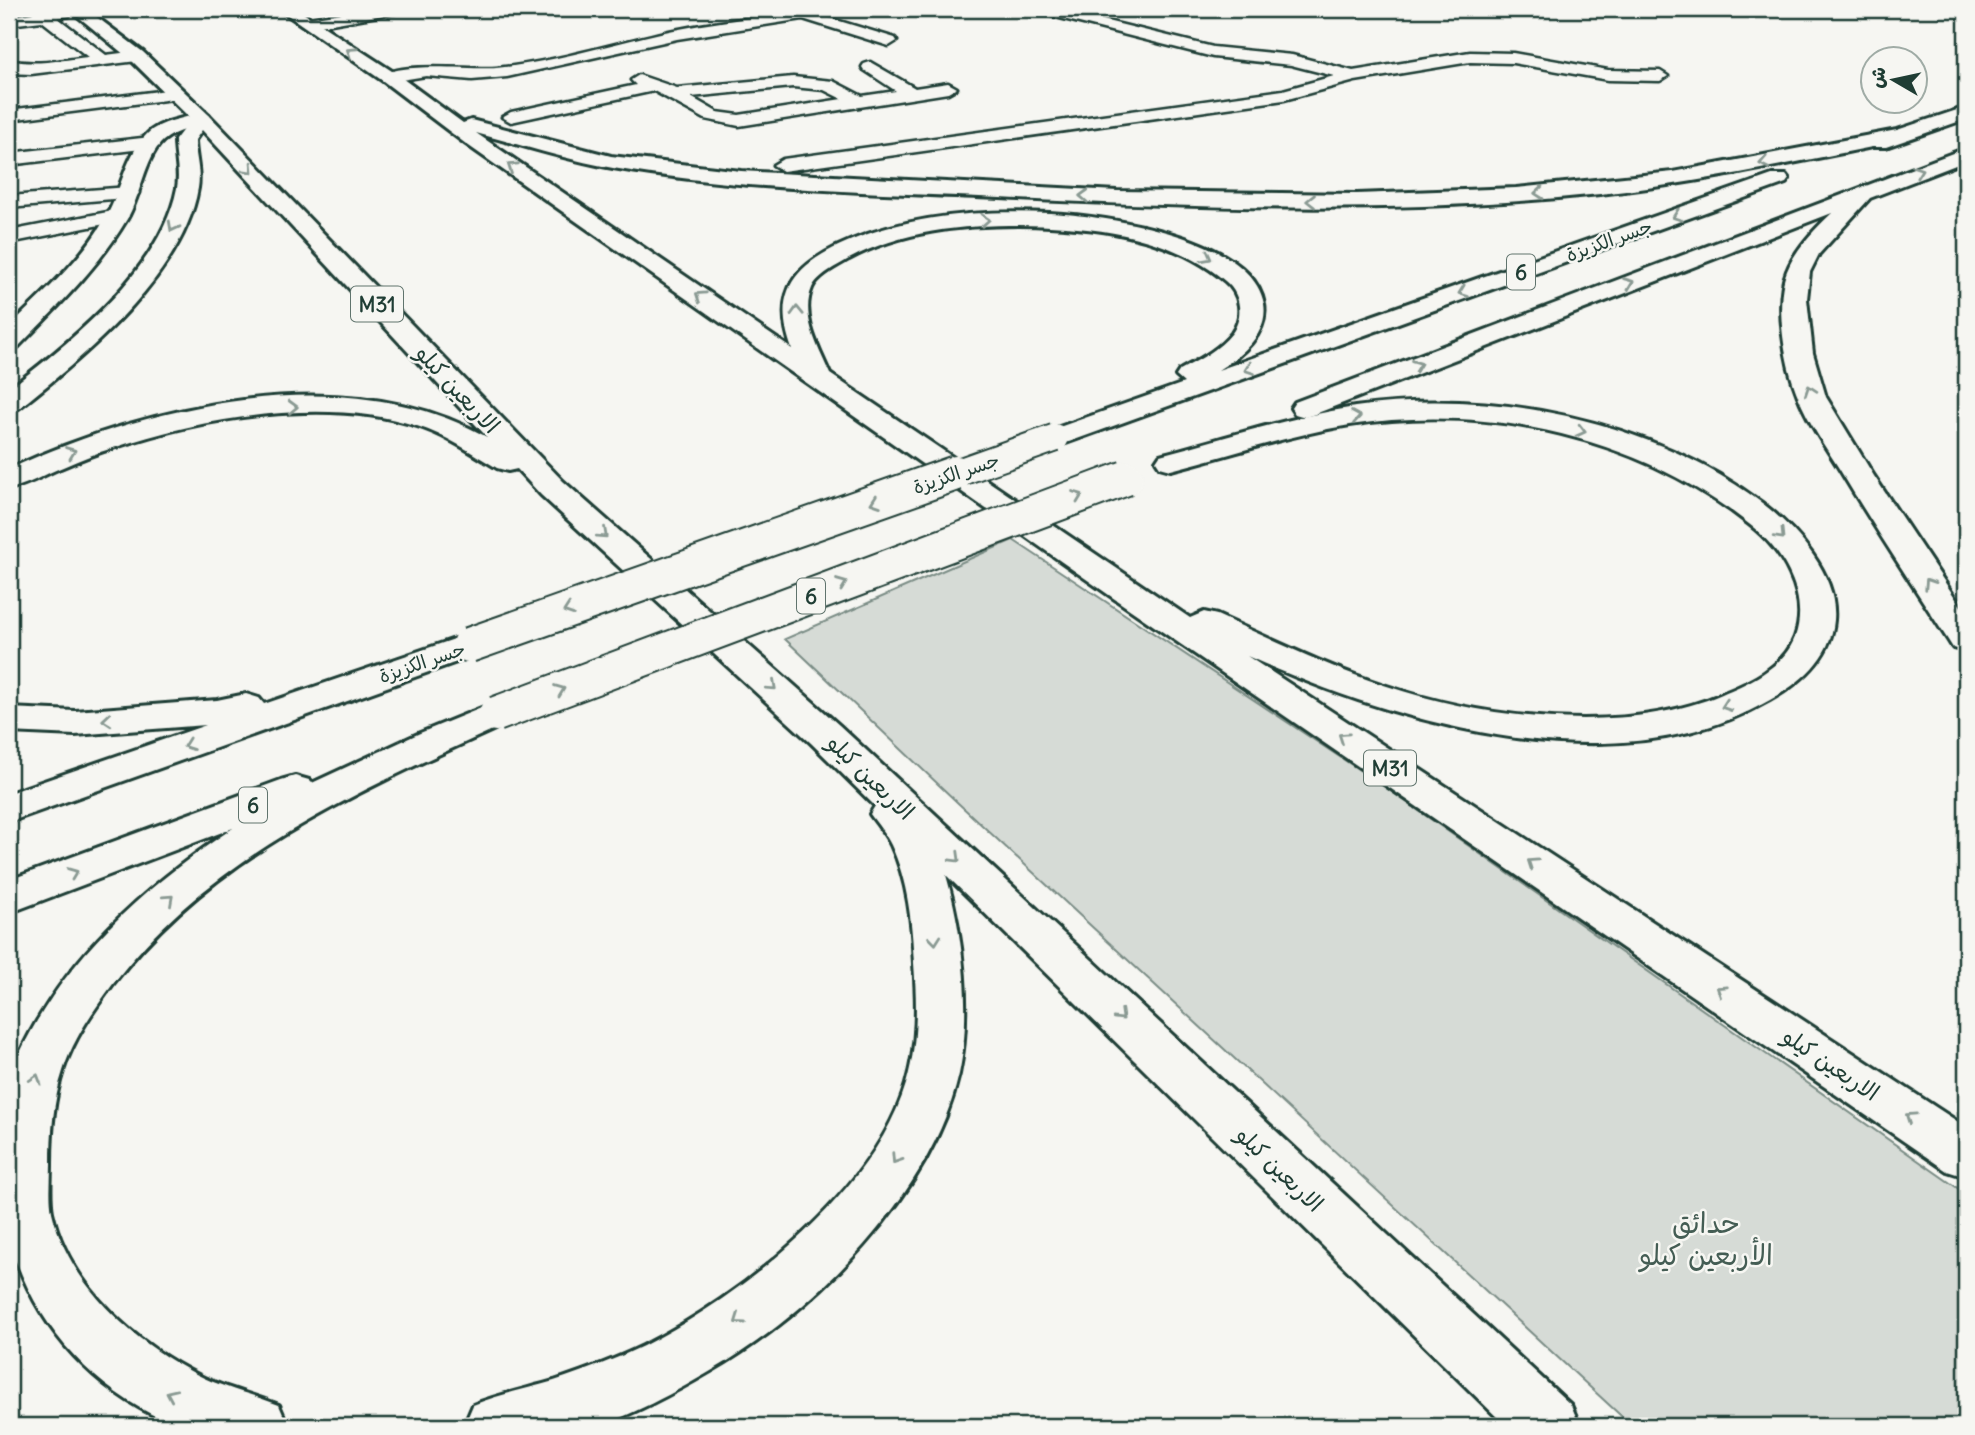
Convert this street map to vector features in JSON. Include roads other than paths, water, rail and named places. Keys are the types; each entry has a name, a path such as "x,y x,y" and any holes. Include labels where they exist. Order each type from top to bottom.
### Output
{"main road":[{"name":"الاربعين كيلو","path":"287,9 389,77 446,121 1121,588 1966,1155"},
{"name":"الاربعين كيلو","path":"78,10 137,56 202,119 552,488 825,734 1549,1426"},
{"name":"6","path":"1903,135 1966,114"},
{"path":"9,341 18,326 89,260 118,216 130,193 139,164 151,143 171,128 202,119"},
{"path":"9,402 90,335 115,310 151,264 182,209 189,168 185,142 190,131 202,119"},
{"path":"446,121 586,157 703,174 1024,193 1230,201 1430,199 1594,188 1729,170 1903,135"},
{"name":"جسر الكزيزة","path":"9,808 1139,409 1903,135"},
{"name":"6","path":"9,897 1171,461 1966,154"},
{"path":"1870,189 1832,226 1799,269 1794,285 1794,316 1804,372 1811,396 1858,475 1966,640"},
{"path":"817,376 799,330 795,308 800,286 811,274 842,253 896,233 960,222 1023,218 1090,223 1141,233 1191,248 1232,272 1251,297 1252,314 1247,331 1231,347 1139,409"},
{"path":"9,480 93,443 156,425 219,413 320,406 393,411 424,419 462,434 552,488"},
{"path":"1121,588 1339,681 1401,702 1511,725 1560,728 1609,729 1655,725 1734,705 1787,675 1805,653 1815,630 1815,600 1807,573 1785,538 1751,508 1708,479 1662,456 1600,436 1536,421 1489,414 1423,410 1376,413 1331,421 1171,461"},
{"path":"9,720 75,723 217,712 368,681"},
{"path":"257,1426 217,1415 160,1389 109,1352 71,1312 47,1270 23,1207 24,1139 30,1099 42,1059 64,1018 90,979 116,949 179,890 217,861 249,838 336,788 496,714"},
{"path":"495,1426 578,1404 704,1345 799,1276 873,1194 904,1146 934,1074 939,1037 940,1002 933,916 924,877 912,843 882,801 825,734"}],"street":[{"path":"308,23 395,9"},
{"path":"389,77 426,71 472,75 506,72 665,36 808,16 839,9"},
{"path":"1041,9 1213,52 1292,60 1353,75"},
{"path":"9,21 41,12 78,10"},
{"path":"41,12 102,60"},
{"path":"808,16 889,41"},
{"path":"13,68 137,56"},
{"path":"783,165 1273,96 1353,75 1451,58 1491,56 1608,75 1661,76"},
{"path":"870,68 912,94"},
{"path":"511,117 647,83 674,94 708,116 727,120 860,103 948,88"},
{"path":"674,94 774,84 818,83 835,88 860,103"},
{"path":"9,116 175,94"},
{"path":"9,159 151,143"},
{"path":"9,202 130,193"},
{"path":"9,237 118,216"}],"park label":[{"name":"حدائق الأربعين كيلو","path":"1706,1239"}]}
